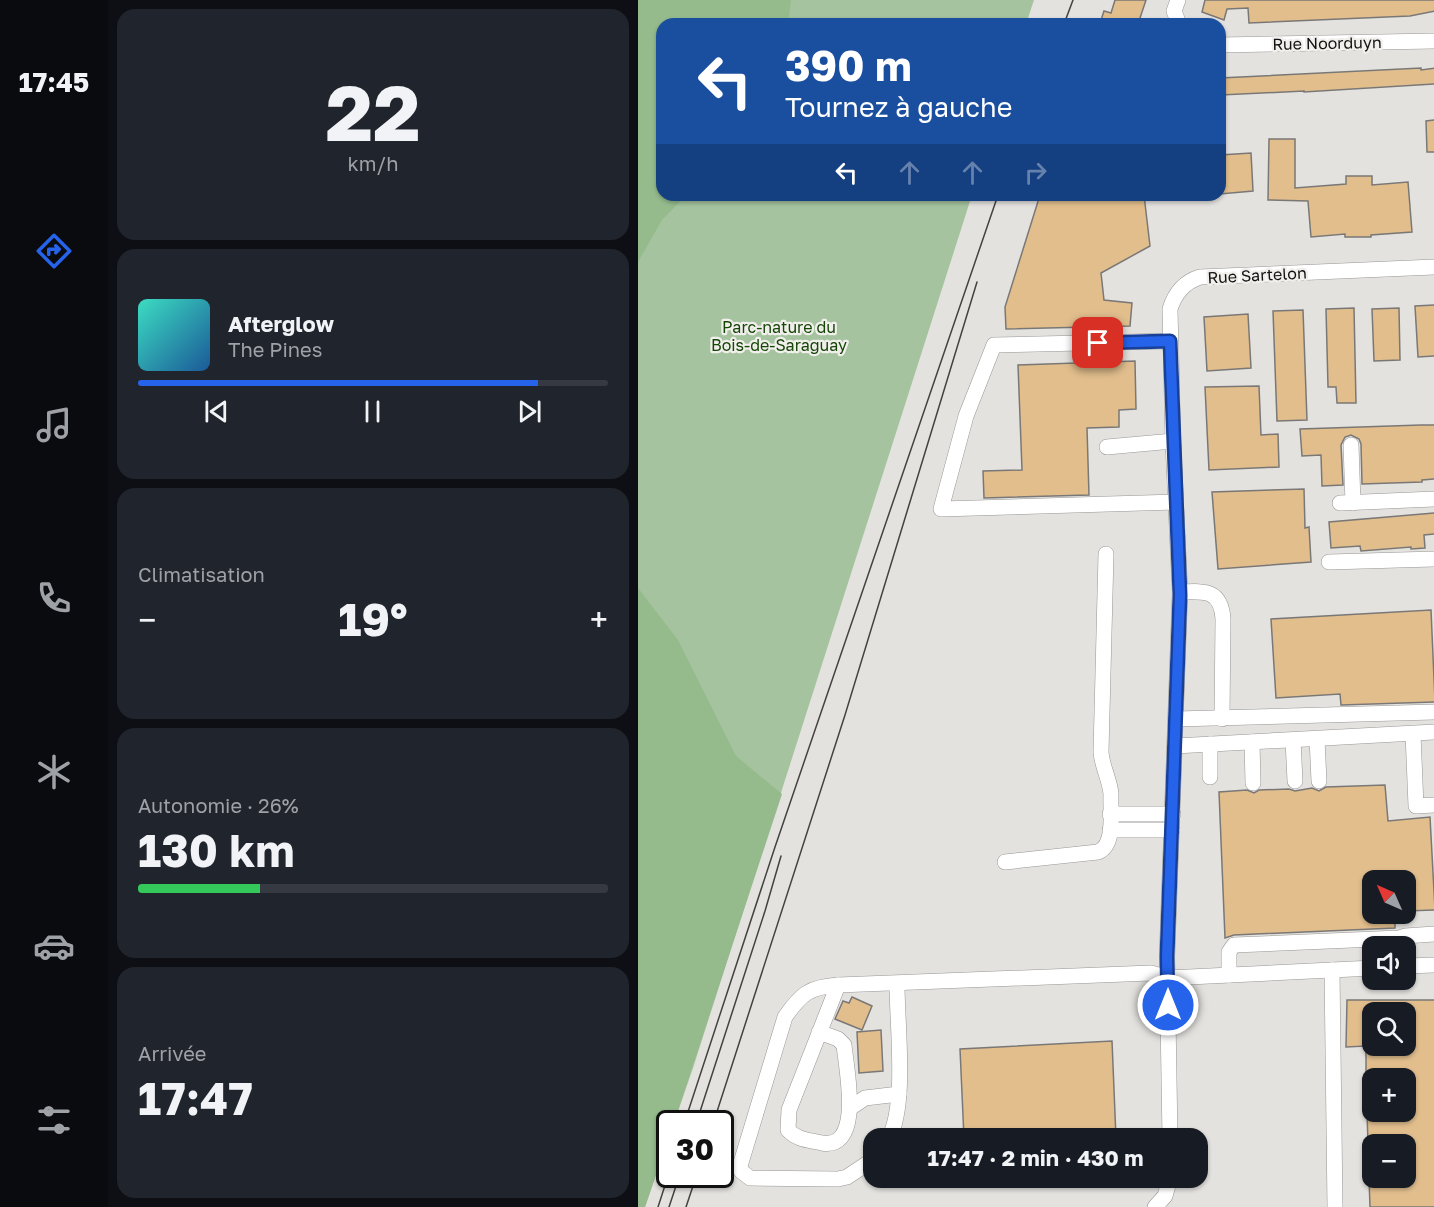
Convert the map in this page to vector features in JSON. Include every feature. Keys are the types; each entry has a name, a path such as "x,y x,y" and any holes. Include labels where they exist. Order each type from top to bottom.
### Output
{"street":[{"name":"Rue Noorduyn","path":"1226,45 1434,40"},
{"name":"Rue Sartelon","path":"1170,1128 1168,978 1180,592 1169,315 1172,303 1181,289 1194,279 1209,276 1434,267"},
{"path":"1170,341 994,345 966,416 941,508 1176,502"},
{"path":"1107,447 1173,441"},
{"path":"1351,445 1346,503 1434,499"},
{"path":"1005,861 1098,852 1107,846 1111,787 1102,763 1101,752 1106,554"},
{"path":"1329,562 1434,559"},
{"path":"1180,592 1207,592 1212,594 1220,604 1223,619 1222,719"},
{"path":"1176,719 1434,712"},
{"path":"1175,746 1434,732"},
{"path":"1413,734 1416,806 1434,805"},
{"path":"1317,738 1319,781"},
{"path":"1293,740 1295,781"},
{"path":"1252,742 1253,783"},
{"path":"1210,744 1210,777"},
{"path":"1110,822 1173,814"},
{"path":"1110,822 1172,830"},
{"path":"1229,975 1229,952 1234,945 1399,938 1434,934"},
{"path":"1416,966 1434,965"},
{"path":"863,1166 847,1177 838,1179 750,1178 745,1175 740,1166 785,1017 805,993 825,986 1151,974 1168,978 1362,969"},
{"path":"1332,970 1335,1207"},
{"path":"893,1128 898,1115 899,1094 897,984"},
{"path":"819,1032 838,1039 844,1045 850,1108 849,1123 839,1139 828,1144 798,1138 788,1130 789,1110 819,1032 838,986"},
{"path":"850,1108 865,1098 899,1094"},
{"path":"1155,1207 1165,1196 1167,1188"}],"green space":[{"name":"Parc-nature du Bois-de-Saraguay","path":"638,0 1034,0 1028,18 656,18 656,201 970,201 678,1110 656,1110 656,1175 645,1207 638,1207"},
{"path":"638,0 791,0 789,18 656,18 656,201 681,201 662,220 638,262"},
{"path":"638,588 678,640 736,756 782,794 678,1110 656,1110 656,1175 645,1207 638,1207"}],"building":[{"path":"1115,0 1146,0 1140,18 1102,18 1104,11 1111,13"},
{"path":"1205,0 1435,0 1435,11 1410,16 1249,23 1248,8 1227,9 1225,18 1202,12"},
{"path":"1435,68 1435,84 1304,92 1226,95 1226,78"},
{"path":"1435,120 1435,152 1427,152 1426,121"},
{"path":"1269,139 1295,139 1295,188 1346,184 1346,176 1372,176 1372,185 1408,182 1412,232 1371,235 1371,237 1345,237 1345,234 1311,237 1308,201 1268,200"},
{"path":"1251,153 1253,191 1226,193 1226,155"},
{"path":"1038,201 1145,201 1150,246 1101,273 1104,300 1132,303 1130,326 1006,329 1005,307"},
{"path":"1435,305 1435,356 1418,357 1415,306"},
{"path":"1354,308 1356,403 1337,403 1336,387 1328,387 1326,309"},
{"path":"1399,308 1400,360 1374,361 1372,309"},
{"path":"1303,310 1307,420 1277,421 1273,311"},
{"path":"1248,314 1251,368 1207,371 1204,317"},
{"path":"1135,361 1136,409 1119,410 1119,427 1087,428 1089,495 984,498 983,471 1022,470 1018,365"},
{"path":"1259,386 1261,435 1278,434 1279,467 1209,470 1205,387"},
{"path":"1435,425 1435,479 1422,480 1422,482 1362,484 1361,444 1359,439 1351,435 1345,437 1341,445 1343,485 1322,486 1321,455 1302,456 1300,429"},
{"path":"1304,489 1305,528 1309,527 1311,562 1218,569 1212,492"},
{"path":"1435,513 1435,534 1424,535 1425,548 1361,551 1360,546 1331,548 1329,522"},
{"path":"1431,610 1435,702 1341,705 1340,694 1276,698 1271,619"},
{"path":"1385,785 1388,821 1430,817 1435,910 1416,911 1416,870 1362,870 1362,924 1395,924 1395,928 1234,935 1225,938 1219,792 1247,790 1254,793 1259,790 1289,789 1295,791 1312,788 1319,791 1326,787"},
{"path":"852,997 872,1006 862,1030 835,1019 843,1001 849,1003"},
{"path":"1347,1000 1435,1000 1435,1207 1370,1207 1369,1188 1416,1188 1416,1134 1368,1134 1367,1122 1416,1122 1416,1068 1366,1068 1366,1056 1416,1056 1416,1002 1362,1002 1362,1046 1346,1047"},
{"path":"881,1030 883,1071 859,1073 857,1032"},
{"path":"1112,1041 1116,1128 964,1128 960,1049"}],"tram line":[{"path":"1066,18 1073,0"},
{"path":"689,1110 775,847 996,201"},
{"path":"718,1110 845,715 977,282"},
{"path":"701,1110 781,856"},
{"path":"658,1207 664,1188"},
{"path":"669,1207 675,1188"},
{"path":"686,1207 692,1188"}],"route":[{"path":"1098,343 1170,341 1180,595 1167,957 1168,1005"}]}
